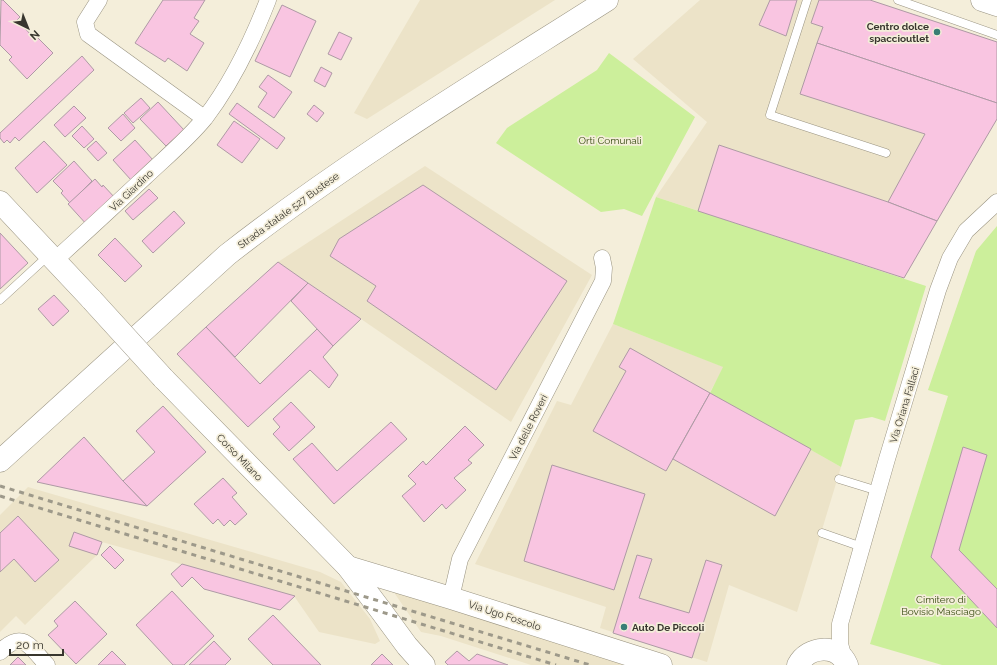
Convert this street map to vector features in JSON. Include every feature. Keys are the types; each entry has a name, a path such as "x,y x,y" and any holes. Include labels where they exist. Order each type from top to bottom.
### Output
{"street":[{"path":"100,0 85,22 88,34 204,118"},
{"name":"Via Giardino","path":"52,257 176,148 204,118 232,77 268,0"},
{"name":"Strada statale 527 Bustese","path":"0,461 227,255 266,225 327,181 433,110 607,0"},
{"path":"982,0 997,5"},
{"name":"Corso Milano","path":"0,202 163,378 348,567 406,646 424,665"},
{"name":"Via Oriana Fallaci","path":"846,664 840,644 840,624 938,290 950,258 966,231 997,202"},
{"name":"Via delle Roveri","path":"451,598 460,559 603,281 604,268 602,258"},
{"name":"Via Ugo Foscolo","path":"348,567 661,665"},
{"name":"Via Oriana Fallaci","path":"815,650 840,624"},
{"path":"3,649 11,643 20,640 28,644 47,665"},
{"path":"798,665 807,654 815,650 824,649 832,651 840,656 846,664"}],"lane":[{"path":"807,0 770,115 886,153"},
{"path":"898,0 997,35"},
{"path":"0,300 52,257"},
{"path":"840,479 878,491"},
{"path":"822,533 862,547"}],"shaded area":[{"path":"420,0 555,0 367,119 354,113"},
{"path":"700,0 870,0 997,42 997,119 904,278 656,197 707,122 633,59"},
{"path":"425,166 592,275 511,422 278,262"},
{"path":"613,324 724,367 710,392 841,467 797,612 729,585 707,662 600,628 606,607 475,564 557,401 571,405"},
{"path":"28,487 320,572 341,582 370,619 380,641 375,644 319,632 294,596 102,542 97,555 25,625 16,616 0,632 0,515"},
{"path":"391,588 631,665 531,665 441,636 421,632"}],"green space":[{"name":"Orti Comunali","path":"609,53 695,117 642,216 624,209 601,212 496,143 507,128 597,70"},
{"path":"656,197 926,286 885,421 872,417 855,420 841,467 710,393 723,367 613,324"},
{"name":"Cimitero di Bovisio Masciago","path":"997,226 997,665 942,665 870,644 948,396 928,390 976,251"}],"building":[{"path":"1,0 3,0 20,17 17,20 33,37 35,35 53,53 27,79 9,60 12,57 0,45"},
{"path":"163,0 205,0 194,18 199,21 190,34 204,43 187,71 168,58 165,62 135,43"},
{"path":"770,0 797,0 786,36 759,25"},
{"path":"819,0 870,0 997,42 997,103 817,43 823,27 811,23"},
{"path":"282,5 316,21 290,77 255,61"},
{"path":"339,32 352,38 341,60 328,54"},
{"path":"817,43 997,103 997,119 937,221 888,202 925,134 800,94"},
{"path":"82,56 94,70 19,141 15,137 10,143 7,140 4,143 0,138 0,133"},
{"path":"321,67 332,73 325,87 314,81"},
{"path":"268,75 292,92 274,118 258,107 267,93 259,87"},
{"path":"141,98 150,108 133,123 124,113"},
{"path":"158,102 184,130 166,146 140,119"},
{"path":"237,103 285,138 277,149 229,114"},
{"path":"314,105 324,113 317,122 307,114"},
{"path":"74,106 86,118 65,137 54,125"},
{"path":"123,114 135,128 121,141 108,128"},
{"path":"234,121 260,139 242,163 217,145"},
{"path":"82,126 94,139 84,148 72,136"},
{"path":"135,140 153,160 131,180 113,160"},
{"path":"44,141 67,165 37,193 15,168"},
{"path":"96,141 107,153 98,161 87,149"},
{"path":"719,145 888,202 937,221 904,278 698,211"},
{"path":"74,161 92,181 70,203 61,193 63,191 53,181"},
{"path":"95,179 116,199 88,226 68,204"},
{"path":"423,185 567,281 496,390 367,301 376,286 330,256 339,239"},
{"path":"149,189 158,198 133,220 125,211"},
{"path":"174,211 185,223 153,253 142,241"},
{"path":"0,233 28,263 0,289"},
{"path":"115,238 142,266 125,282 98,255"},
{"path":"278,262 308,283 235,357 206,327"},
{"path":"308,283 361,319 333,346 291,301"},
{"path":"54,295 69,311 53,326 38,309"},
{"path":"206,327 260,384 317,329 333,346 323,357 338,375 329,388 310,370 248,427 177,354"},
{"path":"630,348 710,393 666,471 593,431 626,371 619,367"},
{"path":"710,393 811,449 775,516 673,459"},
{"path":"291,402 315,427 289,451 273,434 280,427 273,419"},
{"path":"163,406 206,452 147,506 123,481 155,452 136,431"},
{"path":"391,422 407,439 334,504 293,459 312,443 337,471"},
{"path":"465,426 484,445 468,460 472,463 454,478 466,490 446,509 442,504 424,522 402,496 416,484 408,476 423,461 426,465"},
{"path":"84,437 123,481 147,506 37,482"},
{"path":"963,447 987,455 959,550 997,589 997,628 931,557"},
{"path":"552,465 645,494 614,590 524,561"},
{"path":"223,478 237,493 232,497 247,514 235,525 230,520 224,526 218,519 213,524 194,504"},
{"path":"18,516 59,560 35,582 14,559 0,572 0,533"},
{"path":"74,532 102,542 97,555 69,546"},
{"path":"110,546 124,560 115,569 101,555"},
{"path":"637,555 652,559 639,598 689,613 706,560 722,565 692,658 613,633"},
{"path":"182,564 295,596 280,610 204,589 192,577 182,587 171,574"},
{"path":"172,591 214,636 184,665 173,665 136,625"},
{"path":"75,601 107,634 76,664 48,635 58,626 54,621"},
{"path":"273,615 321,665 273,665 248,639"},
{"path":"214,641 231,659 225,665 189,665"},
{"path":"112,651 126,665 98,665"},
{"path":"457,651 469,661 477,654 508,665 448,665 445,662"},
{"path":"382,654 393,665 371,665"},
{"path":"18,657 26,665 10,665"}],"railway":[{"path":"0,486 590,665"},
{"path":"0,496 556,665"}],"place":[{"name":"Centro dolce spaccioutlet","path":"937,32"},
{"name":"Auto De Piccoli","path":"624,627"}]}
